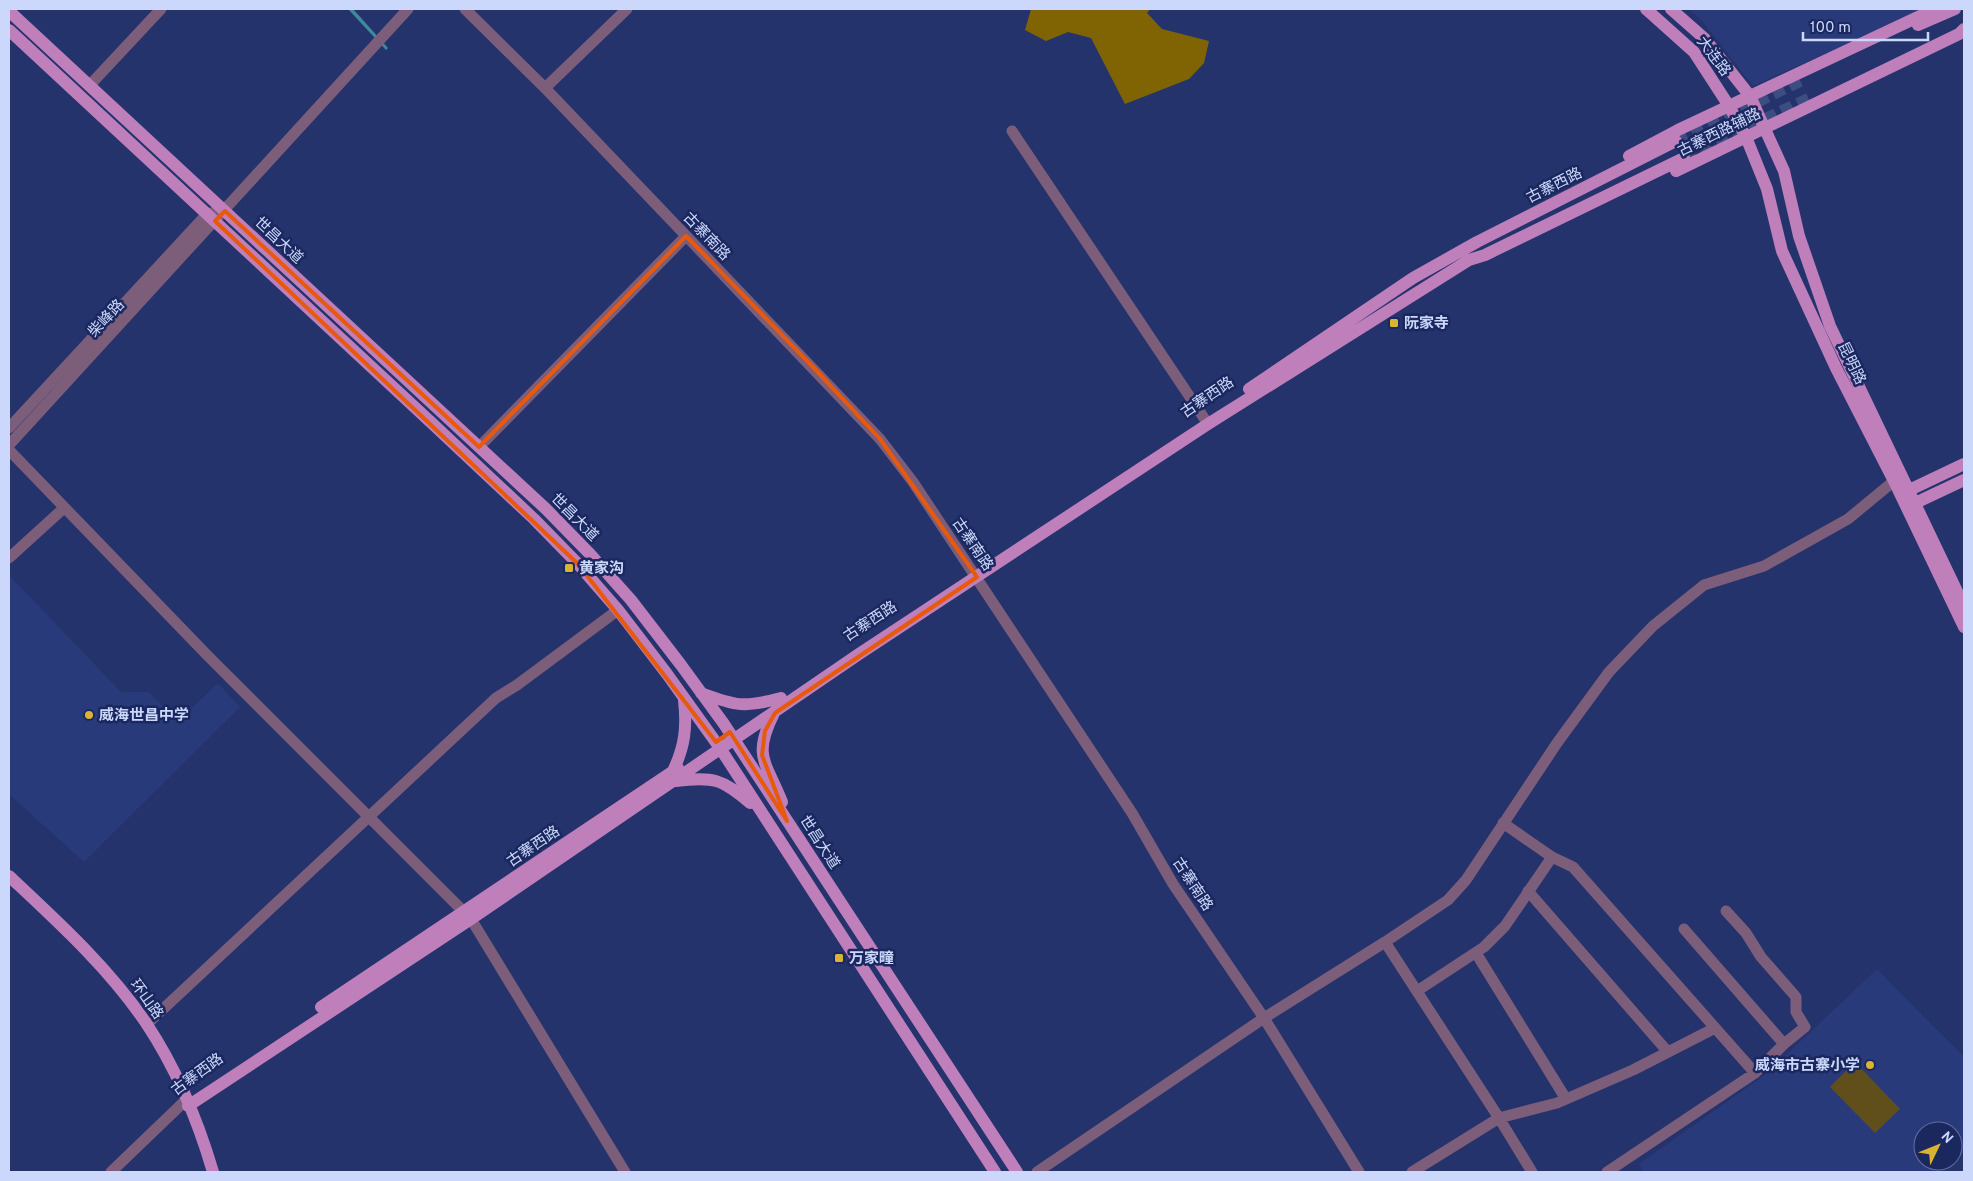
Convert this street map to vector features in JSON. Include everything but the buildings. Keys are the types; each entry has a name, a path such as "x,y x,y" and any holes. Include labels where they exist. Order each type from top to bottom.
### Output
{"main road":[{"name":"大连路","path":"1646,9 1694,52 1730,106"},
{"name":"大连路","path":"1671,9 1705,39 1750,96"},
{"path":"1477,242 1496,224 1678,130 1935,9"},
{"path":"1804,79 1955,9"},
{"name":"世昌大道","path":"9,11 546,509 631,600 732,736 1017,1172"},
{"path":"1812,97 1964,23"},
{"name":"古寨西路辅路","path":"1485,255 1503,255 1959,34 1964,28"},
{"name":"世昌大道","path":"9,30 534,519 578,564 618,610 718,745 994,1172"},
{"name":"昆明路","path":"1750,96 1784,171 1799,236 1830,326 1904,493 1964,606"},
{"name":"昆明路","path":"1730,106 1746,137 1767,190 1782,251 1836,368 1898,480"},
{"name":"古寨西路","path":"188,1103 718,745 775,713 975,575 1206,422 1412,278 1477,242 1676,141"},
{"name":"古寨西路","path":"1206,422 1469,260 1485,255 1684,158"},
{"path":"1904,493 1964,464"},
{"path":"1910,505 1964,480"},
{"name":"昆明路","path":"1910,505 1964,627"},
{"name":"古寨西路","path":"732,736 781,698 975,575"},
{"path":"701,693 739,706 754,705 781,698"},
{"path":"684,697 686,720 682,753 673,776 714,779 732,787 762,812"},
{"path":"775,713 763,738 762,756 782,801 787,821"},
{"name":"环山路","path":"9,876 54,917 122,990 147,1024 173,1069 201,1133 213,1172"}],"street":[{"path":"89,86 160,9"},
{"path":"211,217 224,211 408,9"},
{"name":"古寨南路","path":"465,9 545,88 880,439 913,482 1132,812 1173,884 1264,1018 1359,1172"},
{"path":"545,88 627,9"},
{"path":"1012,131 1206,422"},
{"name":"柴峰路","path":"9,428 211,217"},
{"name":"柴峰路","path":"9,446 211,217"},
{"path":"479,447 686,236"},
{"path":"9,450 208,656 467,915 625,1172"},
{"path":"1037,1172 1264,1018 1448,900 1466,880 1556,743 1609,672 1653,626 1704,585 1764,566 1848,519 1898,480"},
{"path":"9,558 64,508"},
{"path":"147,1024 496,698 517,685 618,610"},
{"path":"1503,823 1552,857 1573,867 1755,1073"},
{"path":"1417,991 1484,947 1505,926 1552,857"},
{"path":"1528,891 1668,1052"},
{"path":"1607,1172 1755,1073 1784,1044 1805,1027 1796,1012 1796,997 1761,957 1746,933 1726,911"},
{"path":"1684,929 1784,1044"},
{"path":"1385,942 1532,1172"},
{"path":"1476,953 1566,1098"},
{"path":"1412,1172 1499,1118 1566,1098 1633,1070 1715,1028"},
{"name":"古寨西路","path":"111,1172 188,1103"},
{"name":"古寨西路","path":"122,1172 188,1103"}],"highlighted area":[{"path":"225,211 479,447 686,236 814,368 880,439 977,577 775,713 765,731 762,755 787,821 730,732 716,742 578,564 215,221"}],"shaded area":[{"path":"348,9 353,9 388,48 386,50"},
{"path":"1031,9 1150,9 1147,13 1162,29 1209,41 1204,63 1189,79 1125,104 1091,38 1068,32 1046,41 1025,30"},
{"path":"1689,9 1924,9 1753,86 1703,22"},
{"name":"威海世昌中学","path":"9,575 121,692 149,692 177,722 218,683 240,707 84,862 9,794"},
{"name":"威海市古寨小学","path":"1877,969 1964,1057 1964,1139 1963,1121 1913,1121 1913,1171 1931,1171 1930,1172 1644,1172 1639,1164 1766,1074"},
{"path":"1855,1062 1900,1109 1875,1133 1830,1087"}],"tunnel":[{"path":"1676,141 1804,79"},
{"path":"1684,158 1812,97"}],"place":[{"name":"阮家寺","path":"1394,323"},
{"name":"黄家沟","path":"569,568"},
{"name":"威海世昌中学","path":"89,715"},
{"name":"万家疃","path":"839,958"},
{"name":"威海市古寨小学","path":"1870,1065"}]}
